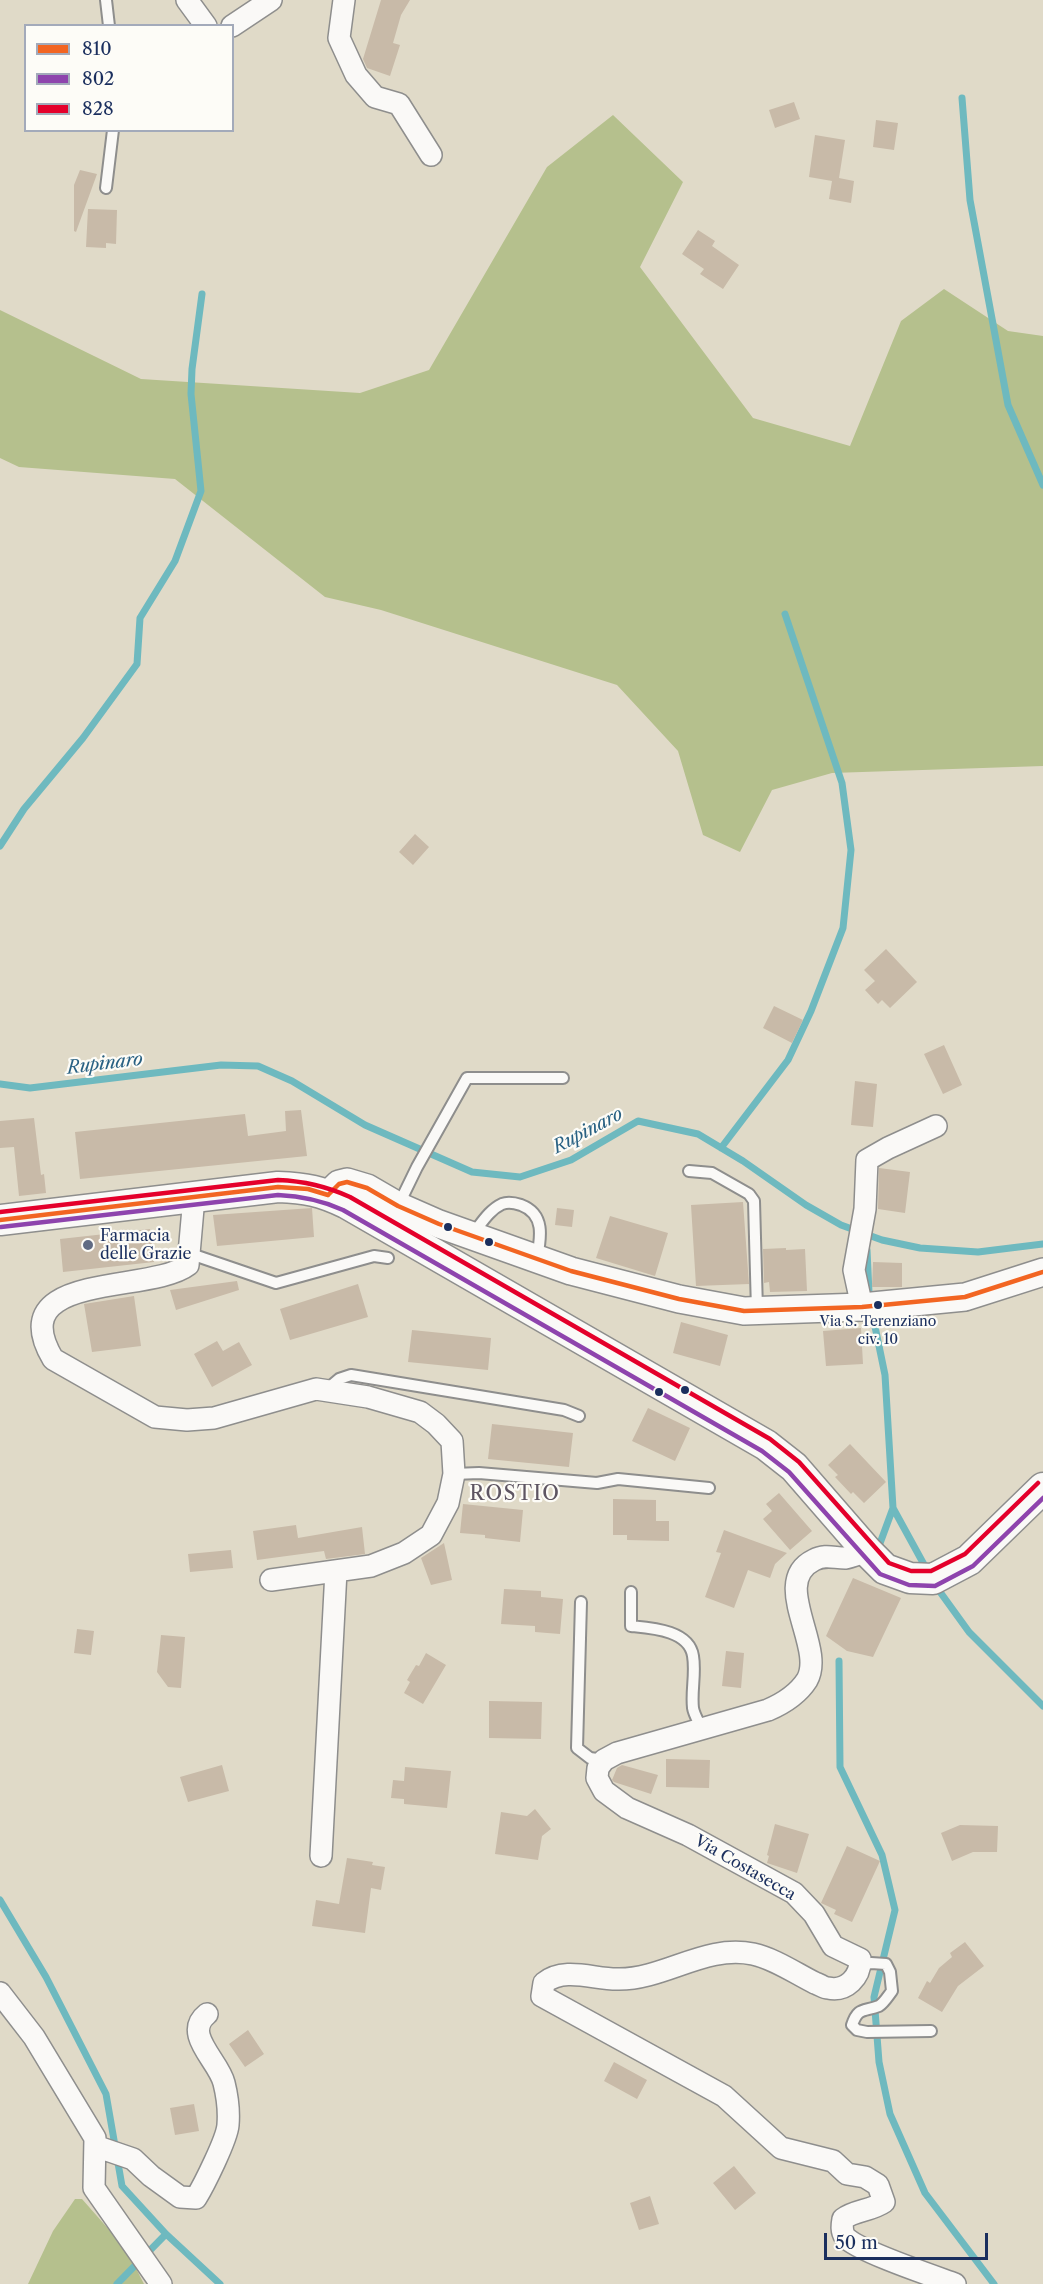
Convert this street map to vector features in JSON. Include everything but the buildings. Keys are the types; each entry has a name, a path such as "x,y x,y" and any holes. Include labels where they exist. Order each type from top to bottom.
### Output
{"main road":[{"path":"0,1220 278,1186 308,1189 328,1195 766,1445 794,1467 885,1569 910,1578 933,1579 969,1560 1043,1488"}],"street":[{"path":"187,0 205,24"},
{"path":"234,25 271,0"},
{"path":"344,0 339,38 356,75 375,97 399,104 430,155"},
{"path":"862,1307 854,1270 865,1209 867,1160 936,1126"},
{"path":"328,1195 339,1184 347,1182 367,1188 398,1206 439,1224 571,1271 679,1299 744,1311 862,1307 965,1297 1043,1272"},
{"path":"194,1197 188,1265 170,1274 73,1292 58,1300 49,1308 41,1324 44,1343 53,1359 155,1417 187,1420 214,1418 316,1389 368,1397 420,1412 436,1424 452,1441 454,1474 448,1503 431,1536 404,1553 371,1566 271,1580"},
{"path":"604,1760 616,1753 768,1710 784,1703 808,1678 810,1659 795,1593 800,1574 812,1561 829,1556 846,1558 867,1551"},
{"path":"321,1856 336,1571"},
{"name":"Via Costasecca","path":"604,1760 598,1768 597,1778 604,1791 627,1808 688,1835 794,1893 814,1914 833,1946 860,1959 861,1966"},
{"path":"861,1966 851,1983 828,1989 780,1964 753,1954 720,1953 651,1975 619,1979 578,1975 553,1976 544,1983 542,1996 724,2096 781,2148 833,2161 848,2174 865,2177 878,2186 884,2202 875,2208 851,2213 843,2219 842,2228 845,2236 858,2245 891,2260 955,2284"},
{"path":"0,1993 34,2037 95,2138 94,2188 161,2284"},
{"path":"95,2146 134,2158 173,2193 180,2197 196,2198 228,2127 224,2082 197,2030 200,2020 207,2014"}],"lane":[{"path":"106,0 109,24"},
{"path":"106,188 113,132"},
{"path":"398,1206 467,1078 563,1078"},
{"path":"689,1171 712,1173 750,1194 754,1201 757,1311"},
{"path":"471,1236 499,1206 504,1203 520,1204 532,1211 540,1222 541,1239 537,1258"},
{"path":"188,1254 276,1283 374,1256 388,1258"},
{"path":"326,1391 339,1379 351,1375 564,1410 579,1416"},
{"path":"454,1474 479,1473 597,1483 618,1479 710,1488"},
{"path":"631,1592 631,1626 676,1635 685,1642 693,1654 693,1710 702,1729"},
{"path":"581,1602 577,1749 590,1758 604,1760"},
{"path":"861,1966 871,1963 886,1964 890,1972 892,1990 881,2005 861,2011 855,2016 852,2025 857,2030 867,2032 931,2031"}],"green space":[{"path":"613,115 683,182 640,267 753,418 850,446 901,321 944,289 1008,331 1043,336 1043,766 832,773 772,790 740,852 703,835 678,751 617,685 381,610 325,597 175,479 19,467 0,458 0,310 141,379 360,393 429,370 547,167"},
{"path":"75,2199 82,2199 126,2249 144,2284 28,2284 53,2231"}],"waterway":[{"path":"962,98 970,200 1008,405 1043,485"},
{"path":"0,846 24,809 83,738 137,664 140,618 175,561 201,491 191,394 202,294"},
{"path":"721,1148 788,1060 811,1011 843,928 851,850 842,783 785,614"},
{"name":"Rupinaro","path":"0,1084 30,1088 221,1065 258,1066 292,1081 365,1125 472,1172 520,1177 571,1160 638,1121 698,1134 743,1161 806,1205 841,1225 882,1240 920,1248 978,1252 1043,1244"},
{"path":"867,1250 869,1293"},
{"path":"872,1312 885,1375 893,1508 927,1570"},
{"path":"879,1546 893,1508"},
{"path":"935,1585 969,1632 1043,1706"},
{"path":"839,1661 840,1767 882,1855 895,1910 874,1997 879,2062 890,2114 925,2193 994,2284"},
{"path":"0,1900 46,1977 106,2094 122,2186 166,2234 220,2284"},
{"path":"117,2284 166,2234"}],"transit line":[{"name":"828","path":"0,1212 278,1180 315,1185 341,1193 770,1439 799,1462 889,1563 911,1571 931,1571 965,1554 1038,1483"},
{"name":"810","path":"328,1195 339,1184 347,1182 367,1188 398,1206 439,1224 571,1271 679,1299 744,1311 862,1307 965,1297 1043,1272"},
{"name":"810","path":"0,1220 278,1187 308,1189 328,1195"},
{"name":"802","path":"1,1227 278,1195 311,1199 343,1210 762,1451 789,1472 880,1574 909,1585 935,1586 973,1566 1043,1498"}],"place":[{"name":"Farmacia delle Grazie","path":"88,1245"},
{"name":"Via S. Terenziano civ. 10","path":"878,1305"}],"district":[{"name":"ROSTIO","path":"515,1494"}]}
